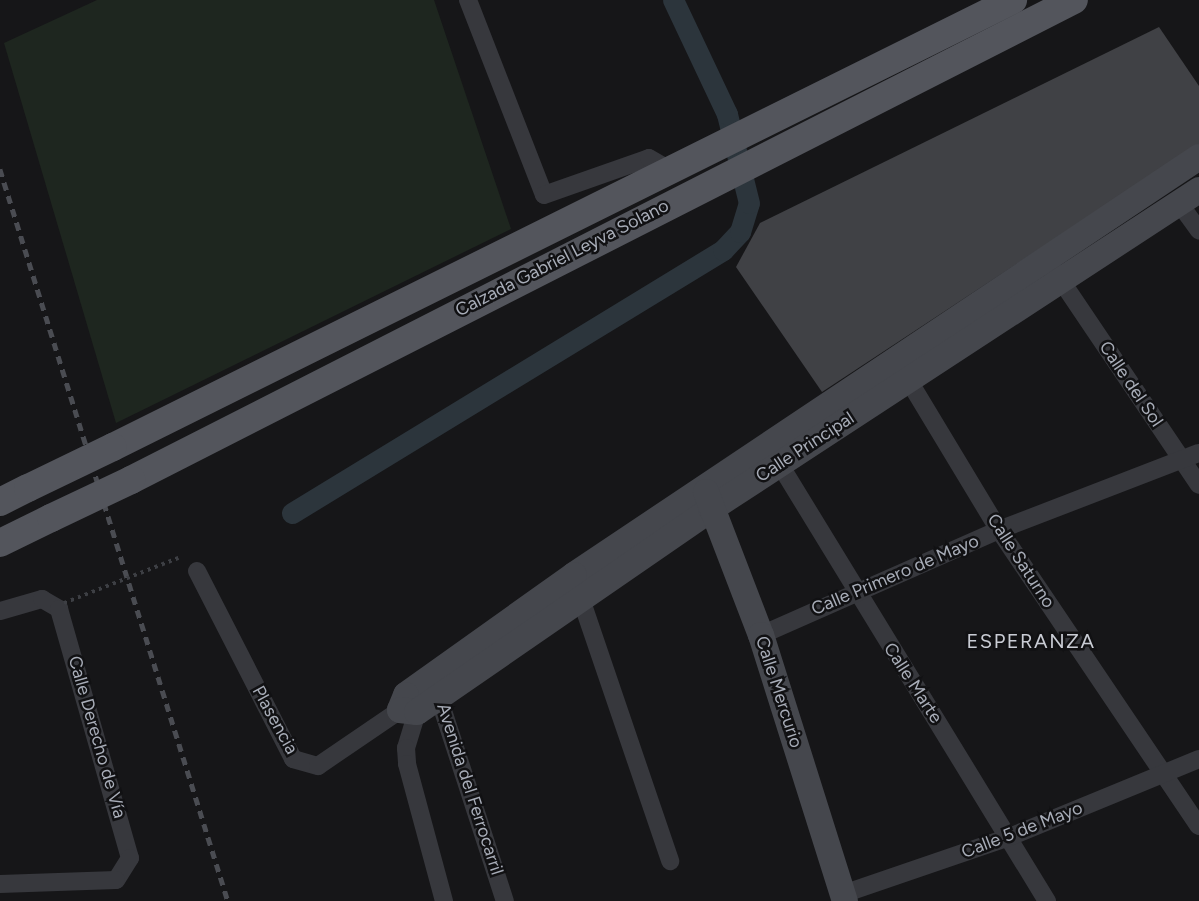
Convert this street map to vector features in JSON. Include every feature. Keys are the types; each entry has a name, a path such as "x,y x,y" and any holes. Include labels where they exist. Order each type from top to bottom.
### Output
{"main road":[{"name":"Calzada Gabriel Leyva Solano","path":"0,543 131,480 722,162 1013,0"},
{"name":"Calzada Gabriel Leyva Solano","path":"748,147 1074,0"},
{"name":"Calzada Gabriel Leyva Solano","path":"0,502 674,172 722,162"}],"street":[{"path":"468,0 544,195 649,158 674,172"},
{"name":"Calle Principal","path":"435,687 581,599 707,498 769,441 1047,260 1199,157"},
{"path":"1189,197 1199,231"},
{"name":"Calle Principal","path":"408,706 707,498 777,465 1062,283 1189,197"},
{"name":"Calle del Sol","path":"1047,260 1190,456 1199,485"},
{"name":"Calle Saturno","path":"909,381 999,530 1199,826"},
{"name":"Calle Marte","path":"769,441 777,465 854,591 1011,836 1047,901"},
{"name":"Calle Primero de Mayo","path":"761,635 854,591 999,530 1190,456"},
{"name":"Calle Mercurio","path":"707,498 761,635 844,897"},
{"name":"Plasencia","path":"197,571 293,759 318,766 408,706"},
{"path":"0,611 42,599 58,602"},
{"path":"581,599 670,861"},
{"name":"Calle Derecho de Vía","path":"58,602 127,845 124,875 90,893"},
{"name":"Avenida del Ferrocarril","path":"435,687 505,901"},
{"path":"408,706 407,764 444,901"},
{"name":"Calle 5 de Mayo","path":"844,897 1011,836 1199,759"},
{"path":"0,884 90,893"}],"path":[{"path":"58,602 178,558"}],"shaded area":[{"path":"97,0 434,0 511,229 116,423 4,43"}],"building":[{"path":"1159,27 1199,86 1199,144 822,392 736,267 760,223"}],"waterway":[{"path":"292,513 723,250 740,232 749,203 727,114 673,0"}],"railway":[{"path":"0,169 228,901"}],"district":[{"name":"ESPERANZA","path":"1031,641"}]}
